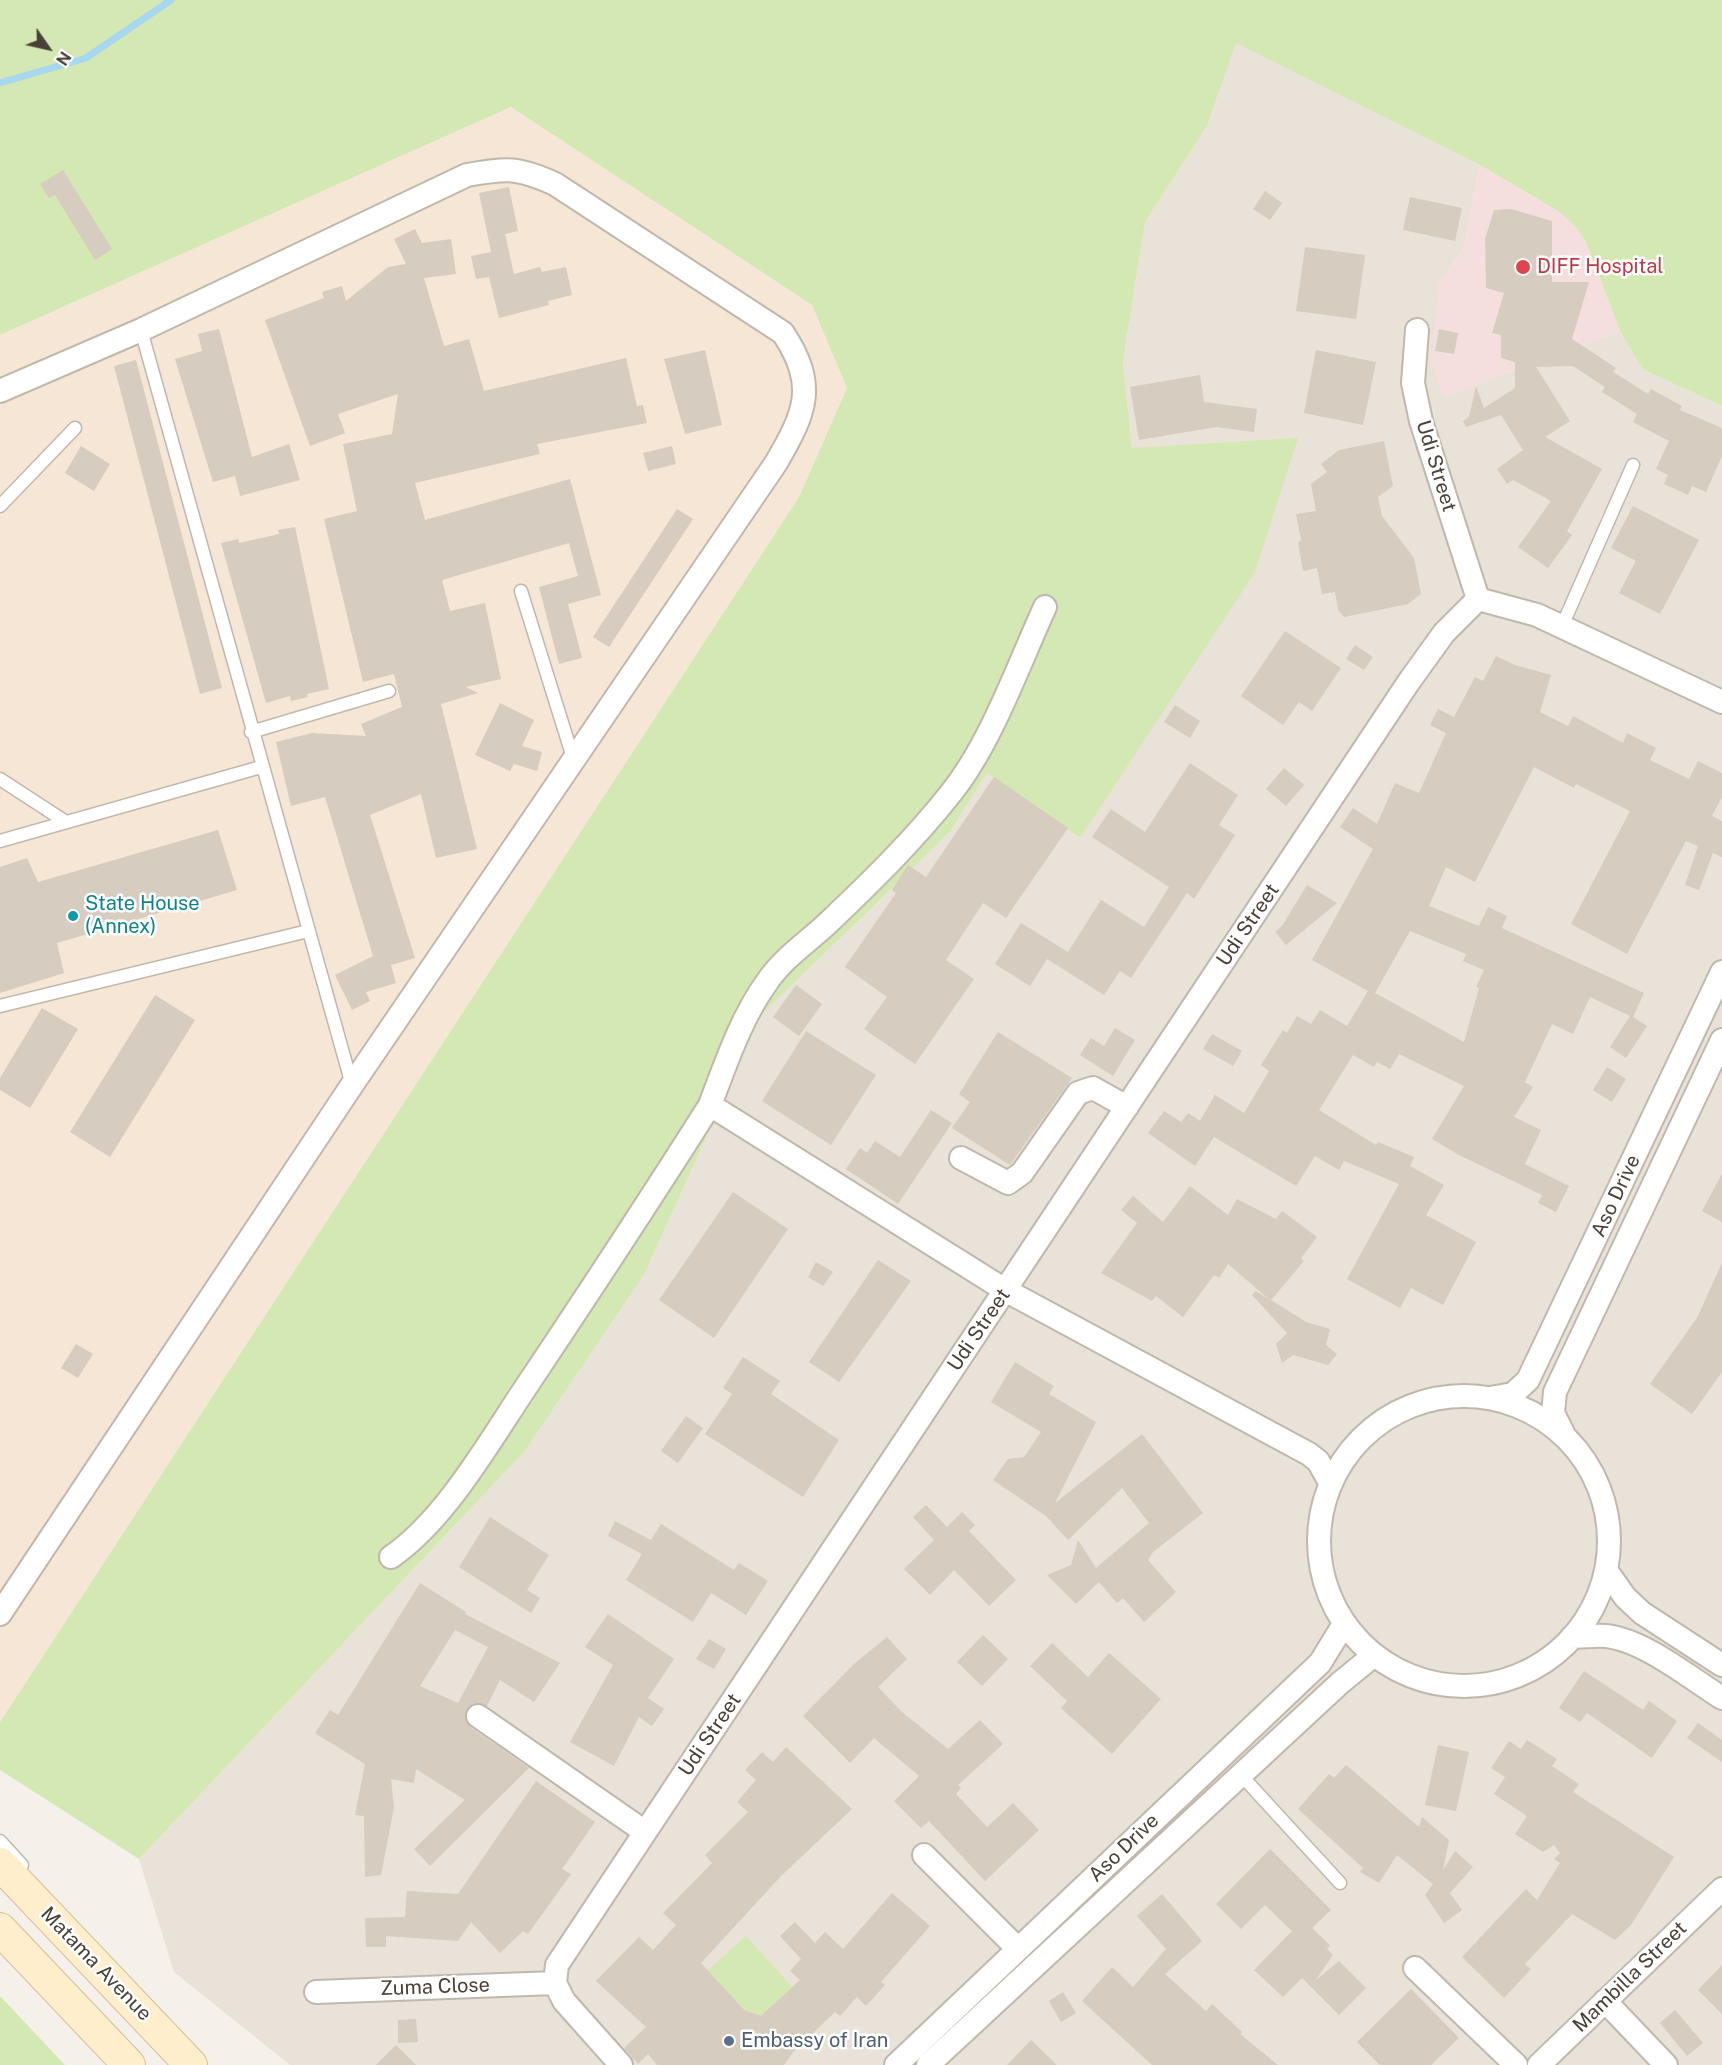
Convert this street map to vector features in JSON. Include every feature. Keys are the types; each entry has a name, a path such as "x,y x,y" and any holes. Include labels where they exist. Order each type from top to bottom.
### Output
{"main road":[{"name":"Matama Avenue","path":"0,1864 191,2065"},
{"path":"0,1929 129,2065"}],"street":[{"path":"0,391 141,330 467,175 505,168 529,172 555,184 783,333 798,355 805,390 799,424 776,464 352,1085 0,1614"},
{"name":"Udi Street","path":"555,1983 558,1965 645,1832 1408,683 1444,633 1478,599 1421,421 1413,383 1417,330"},
{"path":"1478,599 1511,606 1562,626 1722,702"},
{"path":"391,1557 428,1527 497,1431 635,1224 710,1105 735,1040 755,999 768,980 794,950 827,924 912,840 953,791 989,731 1045,607"},
{"name":"Aso Drive","path":"1490,1398 1513,1395 1533,1371 1722,972"},
{"name":"Aso Drive","path":"1563,1435 1553,1413 1555,1392 1722,1040"},
{"path":"961,1158 1008,1183 1022,1173 1078,1093 1093,1088 1127,1107"},
{"path":"710,1105 1005,1290 1309,1454 1318,1461 1331,1484"},
{"path":"1461,1396 1490,1398 1525,1410 1563,1435 1583,1457 1597,1483 1606,1512 1609,1541 1606,1570 1597,1599 1572,1637 1539,1665 1512,1678 1484,1686 1454,1687 1425,1682 1398,1672 1372,1656 1344,1624 1324,1583 1318,1554 1319,1524 1331,1484 1338,1468 1356,1444 1378,1424 1403,1409 1431,1399 1461,1396"},
{"path":"1606,1570 1625,1597 1642,1612 1722,1665"},
{"name":"Aso Drive","path":"896,2065 1320,1663 1344,1624"},
{"path":"1572,1637 1605,1636 1624,1640 1640,1647 1722,1698"},
{"name":"Aso Drive","path":"928,2065 1372,1656"},
{"path":"478,1716 645,1832"},
{"path":"924,1855 1017,1950"},
{"name":"Mambilla Street","path":"1539,2065 1722,1889"},
{"path":"1416,1968 1516,2065"},
{"path":"555,1983 564,2001 621,2065"},
{"name":"Zuma Close","path":"316,1992 555,1983"},
{"path":"1605,2001 1666,2065"}],"lane":[{"path":"141,330 251,732 352,1085"},
{"path":"0,506 75,428"},
{"path":"1562,626 1633,465"},
{"path":"521,591 574,761"},
{"path":"251,732 389,691"},
{"path":"0,842 261,767"},
{"path":"0,779 66,822"},
{"path":"0,1006 308,931"},
{"path":"1241,1775 1340,1883"},
{"path":"0,1841 31,1875"},
{"path":"102,1952 207,2065"}],"shaded area":[{"path":"1236,42 1480,165 1463,251 1439,283 1444,397 1620,331 1642,369 1722,406 1722,2065 290,2065 174,1972 139,1859 525,1451 644,1275 762,1014 950,832 987,773 1080,838 1132,448 1123,362 1145,222 1207,126"},
{"path":"511,107 812,305 847,388 799,497 0,1722 0,335"},
{"name":"DIFF Hospital","path":"1480,165 1558,211 1575,226 1586,242 1620,331 1444,397 1431,364 1439,283 1463,251"}],"green space":[{"path":"0,0 1722,0 1722,406 1642,369 1620,331 1586,242 1575,226 1558,211 1480,165 1236,43 1207,126 1145,222 1123,362 1132,448 1298,438 1255,572 1080,838 987,773 950,832 762,1014 644,1275 525,1451 139,1859 0,1770 0,1722 799,497 847,388 812,305 511,107 0,335"},
{"path":"746,1936 823,2021 817,2026 786,1993 771,2007 766,2022 756,2014 753,2017 680,1995"},
{"path":"0,1996 65,2065 0,2065"}],"building":[{"path":"63,170 112,249 95,260 55,195 49,198 40,184"},
{"path":"509,187 518,231 505,234 514,274 540,267 542,272 566,267 572,295 548,301 549,305 499,318 489,277 476,279 471,256 491,252 479,193"},
{"path":"1265,191 1282,203 1270,220 1253,209"},
{"path":"1410,197 1462,208 1455,241 1403,230"},
{"path":"1511,209 1552,221 1552,282 1589,282 1572,339 1616,368 1613,372 1648,394 1651,389 1682,406 1680,410 1722,428 1722,456 1706,492 1692,486 1688,495 1664,484 1668,475 1656,469 1669,441 1633,422 1637,414 1602,392 1605,387 1573,366 1536,367 1570,421 1545,437 1602,469 1567,531 1572,535 1548,568 1518,547 1551,501 1513,480 1507,484 1497,469 1523,450 1501,415 1466,427 1463,421 1469,417 1476,386 1484,408 1515,388 1515,362 1501,358 1501,335 1492,333 1504,293 1486,288 1485,239 1494,210"},
{"path":"415,229 422,243 451,239 456,274 424,278 444,346 469,339 484,391 626,358 637,406 643,405 647,423 537,444 540,454 415,483 425,520 570,479 601,595 568,604 582,658 559,664 539,587 578,576 569,543 442,580 450,611 485,603 501,679 466,687 478,693 441,704 477,849 436,858 421,794 370,815 415,958 391,965 396,983 366,992 370,1001 352,1010 335,975 373,956 325,797 291,806 276,742 312,733 366,736 361,724 402,707 394,674 363,682 324,519 357,511 343,444 392,434 398,394 338,414 345,433 310,446 265,320 324,298 322,292 342,286 346,301 388,267 406,264 394,239"},
{"path":"1305,247 1365,255 1356,319 1296,311"},
{"path":"219,329 252,457 289,444 300,480 240,496 235,476 213,482 175,359 202,351 198,334"},
{"path":"1439,329 1458,333 1454,354 1435,351"},
{"path":"705,350 722,425 685,434 664,359"},
{"path":"1316,350 1376,362 1363,425 1304,413"},
{"path":"136,360 222,688 200,694 114,366"},
{"path":"1200,375 1204,402 1257,409 1254,432 1216,427 1139,440 1130,387"},
{"path":"1384,441 1393,486 1378,497 1382,516 1414,558 1421,594 1408,604 1344,617 1338,610 1335,592 1322,594 1317,568 1303,571 1296,514 1316,511 1311,484 1327,472 1321,464 1339,450"},
{"path":"81,446 110,464 94,491 65,473"},
{"path":"672,446 676,464 648,471 643,453"},
{"path":"1633,506 1699,540 1660,614 1619,593 1636,561 1611,548"},
{"path":"677,509 693,519 609,647 593,637"},
{"path":"295,527 329,689 307,694 308,697 291,701 290,696 266,703 221,543 238,539 239,543 279,534 278,530"},
{"path":"1285,631 1341,668 1312,711 1299,702 1283,725 1241,696"},
{"path":"1355,645 1373,657 1364,670 1346,659"},
{"path":"1496,656 1515,665 1551,675 1540,712 1568,726 1573,716 1623,743 1627,733 1656,748 1650,760 1689,779 1698,761 1722,773 1722,797 1712,816 1722,821 1722,857 1713,853 1699,890 1685,885 1698,846 1686,841 1627,954 1571,924 1630,811 1576,784 1574,788 1534,767 1475,882 1446,867 1429,906 1479,926 1488,907 1507,916 1502,928 1644,993 1633,1017 1647,1026 1626,1058 1610,1047 1630,1016 1590,997 1573,1034 1552,1024 1525,1082 1533,1087 1514,1117 1541,1130 1525,1164 1569,1186 1556,1212 1538,1203 1542,1195 1457,1154 1432,1139 1464,1086 1399,1054 1390,1069 1377,1062 1374,1067 1353,1055 1319,1110 1376,1145 1378,1142 1414,1157 1410,1166 1444,1185 1426,1215 1476,1242 1443,1305 1411,1288 1400,1308 1347,1279 1399,1184 1344,1161 1339,1170 1315,1156 1296,1186 1214,1137 1195,1166 1148,1133 1164,1111 1181,1122 1188,1113 1200,1121 1215,1095 1244,1113 1269,1071 1261,1065 1283,1030 1287,1033 1297,1016 1311,1024 1320,1010 1347,1026 1368,991 1312,960 1373,849 1340,827 1353,808 1377,824 1395,783 1419,793 1446,733 1430,725 1438,709 1454,717 1475,677 1483,681","holes":["1410,931 1466,954 1463,961 1484,970 1476,987 1479,988 1464,1042 1375,993"]},
{"path":"500,703 534,720 522,746 542,752 537,771 514,764 510,771 475,755"},
{"path":"1175,705 1200,721 1190,738 1164,722"},
{"path":"1190,763 1238,795 1219,825 1235,835 1194,899 1187,893 1131,978 1120,971 1104,995 1047,959 1030,986 995,964 1021,923 1068,952 1101,900 1144,927 1169,887 1092,837 1111,809 1145,832"},
{"path":"1284,768 1304,785 1286,806 1266,789"},
{"path":"994,777 1068,828 1006,918 983,903 946,960 974,979 915,1064 864,1029 887,997 845,967 896,893 892,890 908,865 926,877"},
{"name":"State House (Annex)","path":"218,830 237,890 57,943 64,973 0,993 0,867 27,858 38,882"},
{"path":"1307,885 1337,903 1286,945 1275,932 1282,926"},
{"path":"796,985 822,1004 799,1036 773,1017"},
{"path":"155,995 195,1020 110,1157 70,1132"},
{"path":"42,1008 78,1029 30,1108 0,1090 0,1078"},
{"path":"1115,1028 1135,1040 1113,1076 1080,1055 1091,1038 1104,1046"},
{"path":"806,1031 876,1075 831,1145 762,1101"},
{"path":"998,1032 1072,1078 1010,1165 952,1128 970,1102 959,1094"},
{"path":"1212,1034 1242,1051 1233,1066 1203,1049"},
{"path":"1607,1067 1626,1079 1612,1102 1593,1090"},
{"path":"931,1110 952,1123 898,1204 846,1169 860,1148 867,1153 875,1141 900,1157"},
{"path":"1722,1174 1722,1222 1702,1211"},
{"path":"1190,1186 1228,1215 1237,1199 1276,1219 1282,1211 1317,1237 1301,1258 1304,1261 1271,1300 1306,1322 1330,1329 1326,1345 1337,1354 1328,1365 1293,1355 1282,1363 1276,1344 1287,1333 1252,1295 1256,1291 1270,1300 1228,1264 1219,1278 1214,1275 1183,1317 1156,1296 1152,1301 1101,1273 1137,1223 1121,1210 1133,1196 1163,1222"},
{"path":"733,1192 788,1229 714,1338 659,1300"},
{"path":"878,1260 911,1281 839,1382 809,1362"},
{"path":"816,1262 833,1272 823,1286 808,1277"},
{"path":"1722,1263 1722,1372 1692,1414 1650,1384 1697,1318"},
{"path":"76,1344 93,1354 78,1378 61,1368"},
{"path":"743,1357 780,1381 771,1394 839,1440 803,1497 705,1434 732,1394 723,1388"},
{"path":"1015,1362 1054,1386 1049,1394 1096,1422 1055,1503 1142,1434 1203,1513 1153,1552 1148,1560 1176,1592 1144,1622 1123,1598 1117,1603 1099,1582 1076,1604 1047,1575 1071,1565 1078,1540 1096,1568 1149,1523 1122,1488 1068,1540 1046,1516 993,1480 1008,1459 1024,1457 1041,1432 991,1402"},
{"path":"686,1416 703,1428 678,1463 661,1451"},
{"path":"926,1505 947,1527 962,1512 975,1525 969,1531 1016,1580 989,1606 954,1570 930,1595 904,1569 934,1540 913,1517"},
{"path":"490,1517 549,1555 527,1590 540,1598 531,1613 459,1567"},
{"path":"615,1521 651,1540 661,1524 734,1570 739,1563 768,1581 746,1615 711,1593 693,1622 626,1580 642,1554 608,1536"},
{"path":"420,1583 466,1612 465,1614 560,1663 534,1702 500,1680 487,1706 473,1704 465,1714 470,1727 529,1768 430,1866 414,1849 465,1800 416,1769 414,1783 391,1779 394,1807 381,1875 365,1877 364,1816 355,1815 365,1764 315,1733 330,1710 338,1715","holes":["455,1630 488,1647 458,1703 420,1686"]},
{"path":"608,1614 674,1659 648,1698 664,1709 652,1726 639,1717 614,1766 570,1742 613,1665 585,1647"},
{"path":"983,1635 1008,1659 982,1686 957,1662"},
{"path":"887,1637 907,1659 878,1687 902,1712 948,1749 980,1720 1003,1744 958,1785 961,1788 956,1794 987,1827 1013,1803 1039,1830 985,1881 929,1821 921,1828 894,1801 919,1776 874,1738 850,1763 803,1716 854,1664"},
{"path":"709,1639 726,1649 714,1669 696,1659"},
{"path":"1052,1643 1088,1677 1109,1653 1161,1699 1112,1754 1061,1708 1067,1701 1030,1666"},
{"path":"1584,1671 1643,1710 1649,1701 1677,1721 1652,1758 1587,1713 1580,1722 1559,1708"},
{"path":"1698,1723 1722,1740 1722,1762 1687,1738"},
{"path":"1527,1740 1557,1759 1552,1766 1579,1784 1573,1792 1674,1857 1631,1925 1615,1940 1572,1914 1525,1964 1531,1969 1504,1998 1462,1957 1526,1889 1537,1900 1560,1863 1554,1859 1560,1853 1554,1845 1543,1852 1515,1834 1527,1816 1494,1794 1505,1777 1491,1768 1509,1741 1521,1749"},
{"path":"1438,1745 1469,1752 1456,1811 1425,1805"},
{"path":"786,1747 852,1809 781,1876 701,1963 744,2010 761,2016 800,1980 790,1971 801,1959 780,1936 795,1922 815,1943 825,1932 843,1949 892,1893 930,1926 881,1982 885,1985 866,2006 857,1997 840,2016 835,2012 794,2051 784,2065 657,2065 648,2054 638,2064 624,2048 646,2027 596,1981 639,1937 653,1950 676,1925 663,1913 712,1863 705,1855 748,1812 737,1802 756,1780 745,1770 762,1752 773,1762"},
{"path":"1346,1765 1419,1827 1422,1817 1449,1840 1443,1870 1455,1851 1473,1867 1450,1893 1462,1910 1444,1923 1425,1895 1433,1884 1397,1855 1379,1883 1360,1872 1363,1868 1298,1809 1329,1774 1334,1778"},
{"path":"536,1781 595,1822 562,1869 571,1874 528,1934 523,1931 500,1953 471,1922 458,1941 386,1936 386,1947 366,1947 365,1918 405,1917 407,1891 458,1894"},
{"path":"1270,1849 1331,1910 1312,1928 1330,1945 1327,1949 1333,1955 1315,1981 1339,1961 1366,1988 1339,2015 1302,1978 1283,1997 1254,1970 1292,1931 1265,1905 1241,1929 1216,1904"},
{"path":"1162,1894 1202,1941 1165,1974 1206,2011 1212,2004 1242,2032 1240,2034 1278,2065 1152,2065 1082,2001 1112,1967 1133,1987 1166,1949 1137,1916"},
{"path":"1722,1965 1722,2014 1698,1990"},
{"path":"1411,1989 1459,2038 1431,2065 1380,2065 1357,2042"},
{"path":"1063,1992 1076,2013 1061,2022 1049,2001"},
{"path":"1675,2010 1703,2043 1687,2056 1660,2023"},
{"path":"416,2019 418,2042 398,2043 398,2020"},
{"path":"1031,2040 1057,2065 1007,2065"},
{"path":"396,2045 416,2065 376,2065"}],"waterway":[{"path":"0,83 86,58 171,0"}],"place":[{"name":"DIFF Hospital","path":"1523,267"},
{"name":"State House (Annex)","path":"73,916"},
{"name":"Embassy of Iran","path":"729,2041"}]}
